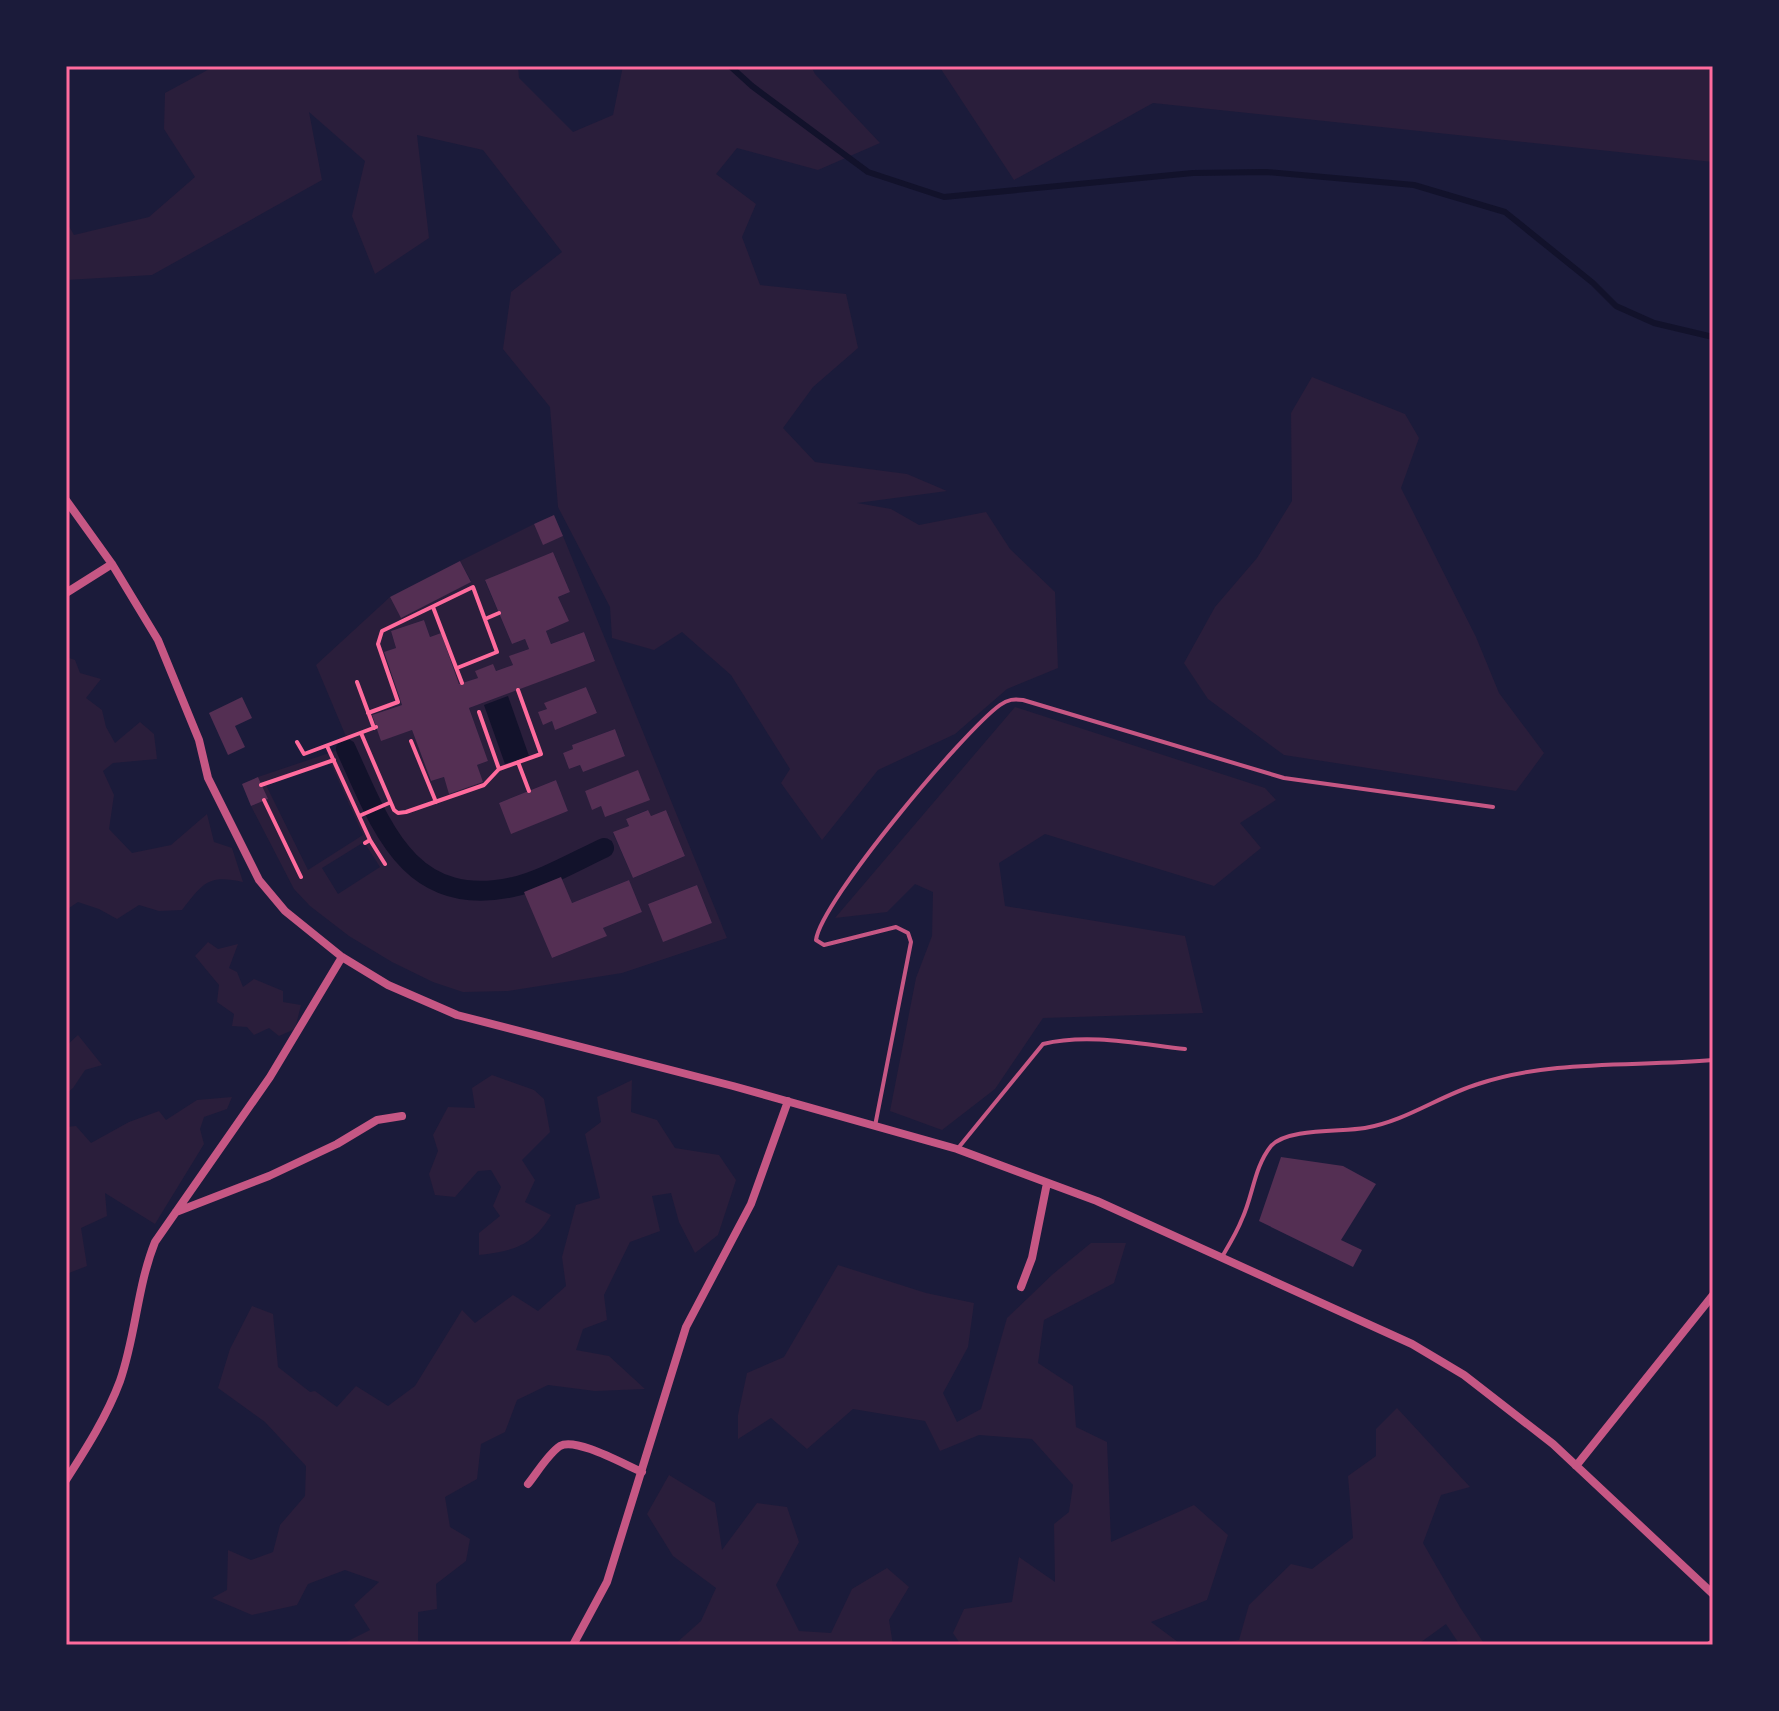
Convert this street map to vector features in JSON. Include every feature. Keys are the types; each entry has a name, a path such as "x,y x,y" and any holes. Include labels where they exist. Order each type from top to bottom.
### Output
{"street":[{"path":"66,500 112,564 158,640 199,740 208,778 259,880 285,911 342,957 388,985 457,1015 788,1101 957,1149 1097,1201 1412,1344 1464,1375 1553,1444 1713,1594"},
{"path":"66,593 112,564"},
{"path":"66,1480 95,1433 119,1383 145,1266 155,1242 270,1077 342,957"},
{"path":"573,1645 607,1582 686,1327 751,1204 788,1101"},
{"path":"176,1212 269,1176 337,1144 377,1120 402,1116"},
{"path":"1021,1287 1032,1258 1047,1183"},
{"path":"1576,1466 1713,1295"},
{"path":"528,1484 557,1449 570,1443 642,1472"}],"lane":[{"path":"875,1126 911,942 908,933 896,927 824,945 816,940 817,929 837,894 943,762 1000,705 1013,698 1284,778 1493,807"},
{"path":"957,1149 1043,1044 1062,1039 1087,1039 1185,1049"},
{"path":"1221,1259 1242,1220 1263,1160 1273,1144 1286,1137 1366,1128 1395,1121 1479,1083 1528,1073 1588,1065 1713,1060"}],"path":[{"path":"368,713 398,702 378,644 382,631 453,594 473,587 497,652 457,668"},
{"path":"433,607 462,683"},
{"path":"485,619 499,613"},
{"path":"297,742 302,754 375,728 357,682"},
{"path":"361,733 390,802 398,813 484,785 499,769 541,754 518,690"},
{"path":"479,712 499,769"},
{"path":"411,741 436,802"},
{"path":"328,745 367,842 385,864"},
{"path":"261,785 334,760"},
{"path":"518,762 529,791"},
{"path":"264,800 301,877"},
{"path":"359,816 390,802"}],"shaded area":[{"path":"215,66 518,66 519,78 573,132 613,115 623,66 811,66 880,143 818,170 737,148 716,174 756,204 742,237 760,285 846,294 858,348 813,387 783,428 815,462 907,474 947,491 857,503 891,509 919,525 986,512 1010,549 1055,592 1058,668 1007,689 955,734 878,770 822,840 781,783 790,769 731,675 682,632 654,650 612,638 610,607 558,507 550,407 503,349 511,292 562,252 483,150 417,135 429,238 375,274 352,216 365,161 309,112 322,180 152,275 66,280 66,221 74,235 149,217 195,177 164,129 165,93"},
{"path":"939,66 1713,66 1713,162 1153,103 1014,180"},
{"path":"1312,377 1405,414 1419,438 1401,488 1476,637 1499,693 1544,753 1516,791 1284,755 1208,699 1184,663 1215,607 1257,558 1292,501 1291,413"},
{"path":"534,524 543,544 563,536 727,938 622,973 508,991 463,992 433,982 392,962 349,936 310,906 294,889 251,806 267,799 258,777 350,746 316,665 390,597 401,617 471,581 460,561","holes":["553,552 570,592 558,597 568,621 546,631 551,644 584,632 595,660 469,708 488,761 477,765 450,794 444,777 431,781 412,730 381,740 372,715 402,705 384,653 396,648 391,631 424,620 430,637 441,633 459,684 478,678 476,671 493,665 496,671 513,665 510,656 529,649 525,639 512,644 485,581","586,687 597,713 555,729 552,721 544,724 539,712 547,709 545,703","615,729 625,755 583,772 580,765 569,769 563,753 573,749 572,745","330,762 363,835 308,870 265,783","638,771 605,816 601,806 592,809 585,791","556,780 568,811 511,833 499,803","647,810 651,816 666,810 685,856 633,878 613,833 629,826 626,819","364,842 380,867 338,894 322,868","629,880 642,912 603,928 606,936 552,958 525,892 572,903","697,885 712,923 663,941 648,904"]},
{"path":"66,657 75,660 80,673 101,679 86,698 102,710 106,727 115,743 140,722 154,734 157,759 113,763 103,771 114,795 109,829 132,853 171,845 207,814 214,842 232,848 243,882 222,879 207,883 182,910 159,911 139,905 117,919 78,902 66,910"},
{"path":"508,696 529,756 505,764 484,705"},
{"path":"1015,707 1265,788 1276,800 1240,823 1261,848 1214,886 1045,834 999,863 1005,906 1185,936 1203,1013 1043,1018 995,1089 942,1130 890,1111 916,978 932,936 933,892 915,884 887,912 835,918"},
{"path":"208,942 218,949 238,944 229,968 237,972 243,987 254,979 283,991 283,1002 301,1005 295,1029 279,1036 269,1028 254,1035 247,1027 232,1026 234,1014 217,1002 219,985 195,956"},
{"path":"78,1035 102,1065 85,1070 66,1094 66,1046"},
{"path":"492,1075 534,1090 544,1099 550,1132 522,1160 535,1180 525,1202 551,1215 537,1234 521,1245 479,1255 479,1233 500,1216 493,1206 501,1187 491,1170 478,1171 455,1197 435,1195 429,1174 438,1151 433,1135 448,1107 475,1108 472,1088"},
{"path":"632,1080 631,1112 657,1120 675,1148 719,1155 736,1180 718,1235 695,1253 679,1222 671,1193 652,1196 660,1231 630,1242 604,1295 607,1320 583,1329 576,1350 609,1356 645,1389 595,1391 548,1385 517,1400 505,1432 481,1444 477,1479 445,1497 450,1527 470,1539 466,1561 436,1584 437,1609 418,1612 418,1641 423,1645 340,1645 370,1630 354,1605 379,1582 345,1570 308,1584 297,1605 252,1615 212,1598 227,1590 228,1550 251,1560 273,1552 280,1525 305,1496 306,1466 265,1422 218,1388 230,1349 252,1306 273,1314 278,1367 310,1392 315,1391 337,1407 356,1386 388,1406 415,1386 462,1310 475,1323 513,1295 538,1311 566,1286 562,1257 576,1205 600,1198 585,1134 601,1122 597,1097"},
{"path":"232,1097 227,1109 204,1117 200,1129 204,1144 155,1224 105,1193 107,1216 81,1228 87,1266 69,1273 66,1283 66,1127 76,1126 91,1143 129,1122 159,1111 166,1120 197,1100"},
{"path":"1091,1243 1126,1243 1114,1283 1044,1320 1038,1363 1073,1386 1076,1427 1107,1442 1111,1542 1194,1505 1228,1535 1207,1600 1151,1622 1182,1645 961,1645 953,1633 964,1609 1012,1602 1019,1557 1055,1582 1054,1524 1069,1512 1073,1485 1032,1439 979,1435 940,1451 925,1421 853,1409 807,1449 771,1418 738,1439 738,1415 747,1373 784,1357 838,1265 926,1293 974,1303 968,1347 943,1393 957,1422 981,1409 1007,1318"},
{"path":"1397,1408 1470,1487 1441,1495 1423,1543 1485,1645 1460,1645 1446,1624 1417,1645 1205,1645 1239,1640 1249,1605 1291,1564 1312,1569 1353,1538 1348,1476 1376,1456 1376,1429"},
{"path":"669,1475 715,1503 722,1550 757,1503 787,1507 799,1542 776,1585 799,1631 831,1633 852,1589 887,1568 909,1587 889,1620 893,1645 674,1645 701,1621 716,1588 673,1556 647,1514"}],"building":[{"path":"554,515 563,536 543,545 534,524"},
{"path":"553,552 570,592 558,597 569,621 546,631 551,644 584,632 595,661 469,708 488,761 477,765 483,782 449,794 444,777 431,781 412,730 381,741 372,715 402,705 384,652 396,648 391,631 424,620 430,637 441,633 459,684 478,678 475,671 493,664 496,671 513,665 509,656 529,649 525,639 512,644 485,580"},
{"path":"460,561 471,582 401,618 390,597"},
{"path":"586,687 597,713 555,730 552,721 543,725 538,712 547,709 544,703"},
{"path":"242,697 252,718 235,726 245,747 228,755 209,713"},
{"path":"615,729 625,756 583,772 580,765 569,769 563,753 573,749 572,745"},
{"path":"638,770 650,800 605,817 601,806 592,810 585,791"},
{"path":"258,777 268,799 251,806 242,784"},
{"path":"556,780 568,811 511,834 499,803"},
{"path":"648,810 651,816 666,810 685,856 633,878 613,832 629,826 626,819"},
{"path":"561,877 572,903 629,880 642,912 603,928 607,936 552,958 524,892"},
{"path":"697,885 712,923 663,942 648,904"},
{"path":"1281,1157 1343,1166 1376,1184 1341,1240 1362,1250 1353,1267 1259,1221"}],"waterway":[{"path":"730,66 752,86 868,172 944,197 1193,173 1266,172 1414,185 1505,212 1593,283 1616,306 1654,323 1713,337"},
{"path":"346,749 372,806 403,855 423,873 448,886 477,891 513,887 546,876 604,848"}]}
